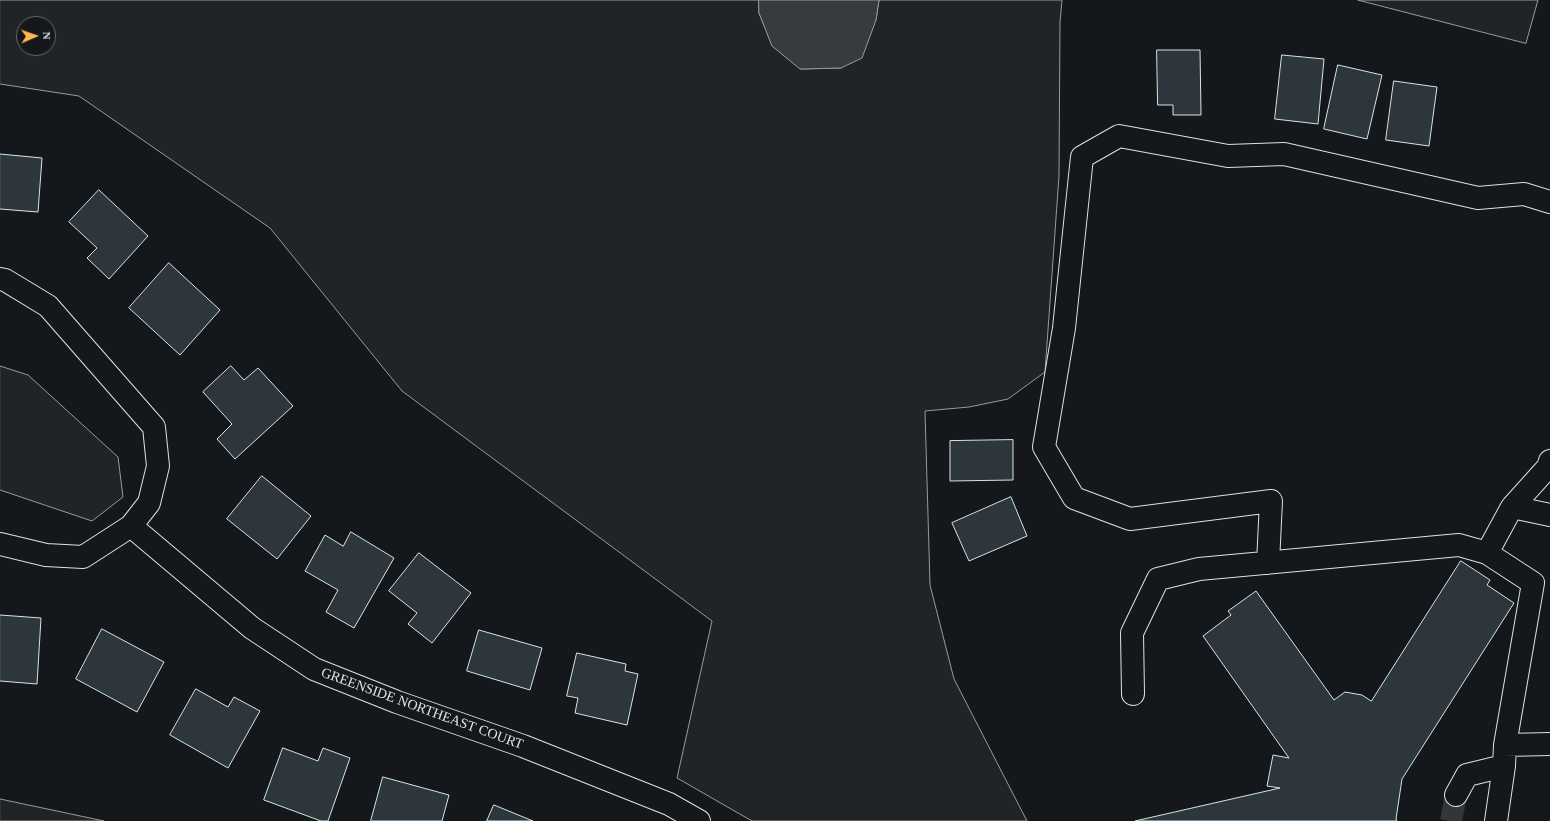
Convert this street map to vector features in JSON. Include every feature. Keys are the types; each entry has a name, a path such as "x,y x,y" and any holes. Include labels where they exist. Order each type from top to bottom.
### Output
{"street":[{"path":"1268,563 1271,501 1130,519 1074,498 1044,447 1064,328 1082,157 1119,136 1228,156 1284,154 1478,198 1524,194 1550,202"},
{"path":"0,279 5,280 48,306 154,427 158,466 149,503 131,526 83,557 46,555 0,544"},
{"path":"1487,553 1512,507 1548,467 1550,461"},
{"path":"1512,507 1550,514"},
{"name":"GREENSIDE NORTHEAST COURT","path":"131,526 252,628 314,669 397,702 523,746 669,804 699,821"},
{"path":"1133,694 1132,633 1158,579 1200,569 1459,545 1487,553 1533,583 1496,821"},
{"path":"1456,795 1467,775 1505,756 1550,744"}],"shaded area":[{"path":"0,0 759,0 759,13 772,45 801,69 841,68 876,20 879,0 1062,0 1060,22 1059,176 1045,372 1008,399 969,407 925,411 930,585 954,679 1027,821 752,821 677,778 712,621 402,391 270,228 79,96 0,84"},
{"path":"759,0 879,0 876,20 862,58 841,68 800,69 772,46 759,13"},
{"path":"1358,0 1538,0 1526,43"},
{"path":"0,366 28,375 118,457 123,497 92,521 0,490"},
{"path":"0,799 104,821 0,821"}],"building":[{"path":"1157,50 1200,50 1201,115 1173,115 1173,105 1158,105"},
{"path":"1282,55 1324,59 1318,124 1275,119"},
{"path":"1338,65 1382,75 1367,139 1324,129"},
{"path":"1394,81 1437,87 1429,146 1386,140"},
{"path":"0,154 42,158 38,212 0,209"},
{"path":"99,190 148,236 109,279 87,258 97,248 69,222"},
{"path":"169,263 220,310 180,355 129,308"},
{"path":"231,366 244,380 258,368 293,406 235,459 217,439 232,424 203,392"},
{"path":"1013,440 1013,480 950,481 950,441"},
{"path":"262,476 311,516 277,559 227,519"},
{"path":"1011,497 1027,536 969,561 952,523"},
{"path":"351,532 394,558 354,628 326,612 338,590 305,571 325,535 343,546"},
{"path":"419,553 471,593 432,643 408,624 417,613 389,591"},
{"path":"1461,561 1490,580 1487,585 1514,603 1402,779 1396,819 1397,821 1135,821 1280,788 1267,786 1273,755 1289,758 1203,636 1231,615 1228,611 1256,591 1334,700 1345,692 1362,695 1371,701"},
{"path":"0,615 41,618 37,684 0,681"},
{"path":"102,629 164,662 137,712 76,679"},
{"path":"479,630 542,648 530,690 467,671"},
{"path":"577,653 626,664 625,671 638,674 627,725 575,713 578,698 567,696"},
{"path":"196,689 228,707 234,697 260,711 228,768 170,735"},
{"path":"283,748 318,761 323,748 350,758 328,821 321,821 264,800"},
{"path":"383,777 449,795 442,821 371,821"},
{"path":"494,805 533,821 487,821"}],"tunnel":[{"path":"1451,821 1456,795"}]}
